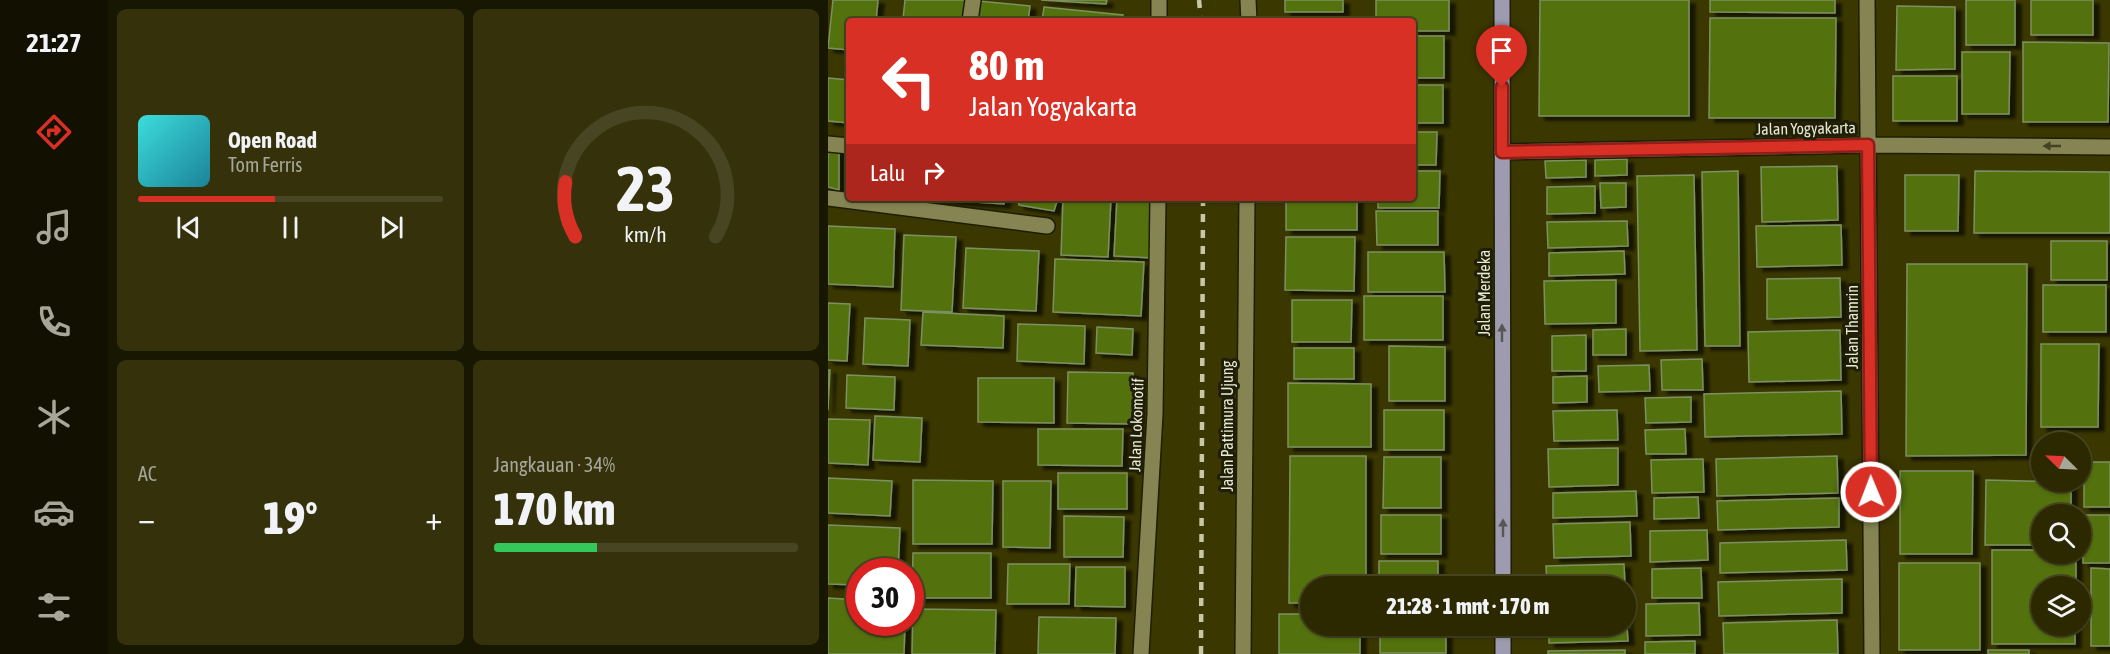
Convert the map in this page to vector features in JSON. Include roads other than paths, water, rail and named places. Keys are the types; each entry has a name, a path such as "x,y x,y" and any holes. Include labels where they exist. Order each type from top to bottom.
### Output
{"main road":[{"name":"Jalan Merdeka","path":"1502,0 1503,576"},
{"path":"1503,636 1503,654"}],"street":[{"path":"970,18 973,0"},
{"path":"1159,0 1159,18"},
{"path":"1248,0 1249,18"},
{"name":"Jalan Thamrin","path":"1868,0 1872,654"},
{"path":"828,144 846,146"},
{"name":"Jalan Yogyakarta","path":"1502,152 1868,145 2110,147"},
{"path":"828,198 846,200"},
{"path":"851,201 1047,226"},
{"name":"Jalan Lokomotif","path":"1141,654 1155,414 1158,201"},
{"name":"Jalan Pattimura Ujung","path":"1244,654 1247,201"}],"railway":[{"path":"1199,0 1201,18"},
{"path":"1201,654 1203,201"}]}
